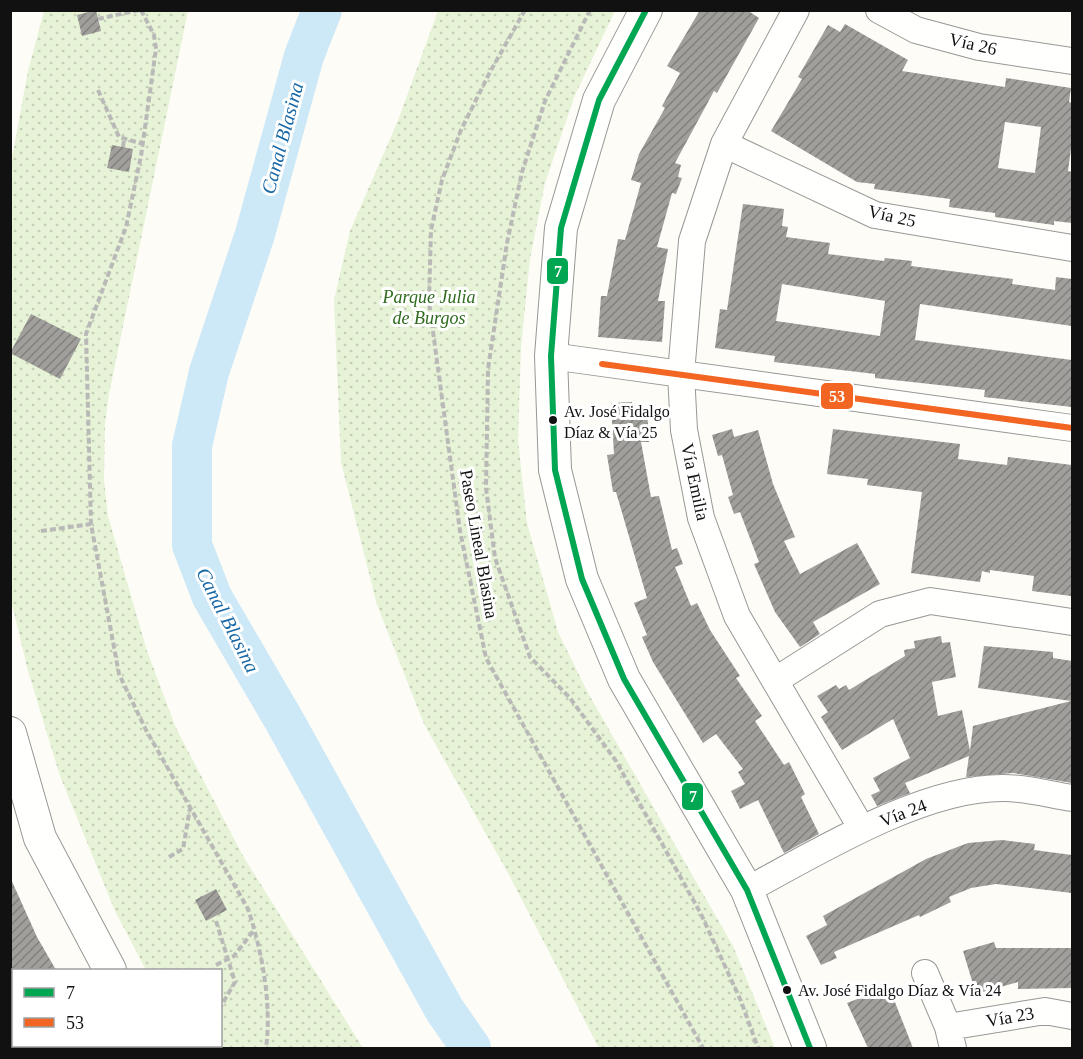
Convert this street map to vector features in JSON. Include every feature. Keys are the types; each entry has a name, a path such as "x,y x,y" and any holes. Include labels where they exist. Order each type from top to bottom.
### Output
{"street":[{"path":"646,10 599,100 561,228 551,357 555,470 582,579 624,679 747,890 810,1048"},
{"name":"Vía Emilia","path":"795,10 724,144 692,241 681,374 684,429 701,518 737,616 862,829"},
{"name":"Vía 26","path":"879,10 916,30 979,47 1072,61"},
{"name":"Vía 25","path":"724,144 875,215 1072,248"},
{"path":"551,357 1072,428"},
{"path":"776,680 880,614 930,601 1072,622"},
{"path":"10,733 40,837 109,969"},
{"name":"Vía 24","path":"747,890 862,829 952,794 1005,788 1072,798"},
{"path":"925,973 951,1038"},
{"name":"Vía 23","path":"951,1038 1045,1011 1072,1016"}],"path":[{"path":"98,19 140,10 154,35 156,49 143,144 121,244 86,334 91,524 119,674 146,730 243,900 255,930 264,990 266,1048"},
{"name":"Paseo Lineal Blasina","path":"525,10 489,72 461,130 442,180 430,230 429,302 460,531 486,657 703,1048"},
{"path":"98,90 108,108 116,132 124,140 143,144"},
{"path":"123,147 124,140"},
{"path":"40,531 91,524"},
{"path":"169,857 183,849 190,807"},
{"path":"216,921 235,982 222,1005"},
{"path":"216,965 237,953 255,930"}],"green space":[{"path":"44,11 188,11 109,394 105,423 104,480 108,516 147,651 176,728 243,856 363,1048 192,1048 222,1047 222,969 145,969 115,911 60,776 28,671 10,596 11,163 28,71"},
{"name":"Parque Julia de Burgos","path":"438,11 615,11 575,95 545,183 530,259 521,347 518,440 527,523 558,632 588,693 733,946 775,1048 599,1048 508,873 424,724 377,605 341,462 334,300 350,231 397,123"}],"building":[{"path":"96,10 101,31 82,36 77,15"},
{"path":"700,10 747,10 759,18 717,93 714,91 675,163 681,165 678,177 682,178 676,194 672,193 657,247 668,249 658,301 665,301 662,342 598,337 601,296 607,296 618,239 625,240 641,183 631,180 639,154 665,108 662,106 680,73 667,66"},
{"path":"845,24 908,60 902,71 1005,87 1006,78 1071,88 1069,102 1072,103 1072,141 1068,171 1072,172 1072,223 1054,221 1054,225 995,217 995,213 949,207 950,199 874,189 875,184 857,182 771,131 802,79 798,77 828,25 840,32","holes":["1005,122 1041,127 1035,173 998,168"]},
{"path":"112,145 133,149 129,172 107,168"},
{"path":"743,204 784,209 782,226 788,227 786,237 830,243 828,254 884,261 885,258 912,261 911,266 1013,279 1012,284 1055,290 1056,277 1072,279 1072,326 920,304 915,340 1072,360 1072,407 984,397 985,390 875,378 875,374 774,362 775,356 715,348 720,309 727,310","holes":["782,284 885,301 880,336 776,321"]},
{"path":"31,314 81,339 60,379 10,353"},
{"path":"632,402 633,410 647,409 649,442 641,442 651,497 659,496 672,550 677,548 683,564 675,567 691,606 697,603 710,630 740,676 736,678 762,716 755,721 784,765 789,762 805,794 801,797 819,834 784,853 758,800 740,809 731,791 745,784 738,772 743,769 716,734 703,743 653,662 642,637 647,635 634,603 647,598 616,492 613,492 607,455 614,454 611,403"},
{"path":"732,429 734,437 758,430 773,484 795,537 784,541 800,574 857,543 880,584 813,622 820,634 800,647 775,612 754,564 759,562 740,512 734,514 728,497 733,495 722,455 718,456 712,435"},
{"path":"833,429 960,444 958,459 1007,465 1008,457 1072,465 1071,596 1032,591 1034,576 990,570 990,573 982,571 980,582 911,573 922,492 867,485 868,479 827,474"},
{"path":"941,636 942,643 950,642 956,677 932,682 938,716 962,710 970,751 973,726 1071,701 978,688 984,646 1053,652 1053,658 1072,661 1072,783 1013,773 966,777 969,756 905,783 910,793 877,806 871,795 880,791 873,778 910,758 893,719 842,750 821,717 828,712 817,696 836,685 839,689 846,685 849,690 905,656 904,650 915,648 914,641"},
{"path":"1002,840 1035,844 1034,850 1072,855 1072,893 996,884 971,888 949,897 951,902 920,917 919,915 834,952 837,958 821,965 806,936 827,925 823,916 926,859 968,843"},
{"path":"10,877 37,937 55,969 10,970"},
{"path":"216,889 227,910 206,921 195,900"},
{"path":"994,942 996,948 1072,948 1072,988 1018,989 1018,982 976,994 963,951"},
{"path":"889,987 913,1048 868,1048 847,1003"}],"waterway":[{"name":"Canal Blasina","path":"322,10 304,56 255,234 209,372 192,446 192,545 212,597 285,722 444,1009 471,1048"}],"transit line":[{"name":"7","path":"646,10 599,100 561,228 551,356 555,470 582,579 624,679 747,890 810,1048"},
{"name":"53","path":"602,364 1072,428"}],"place":[{"name":"Av. José Fidalgo Díaz & Vía 25","path":"553,420"},
{"name":"Av. José Fidalgo Díaz & Vía 24","path":"787,990"}]}
